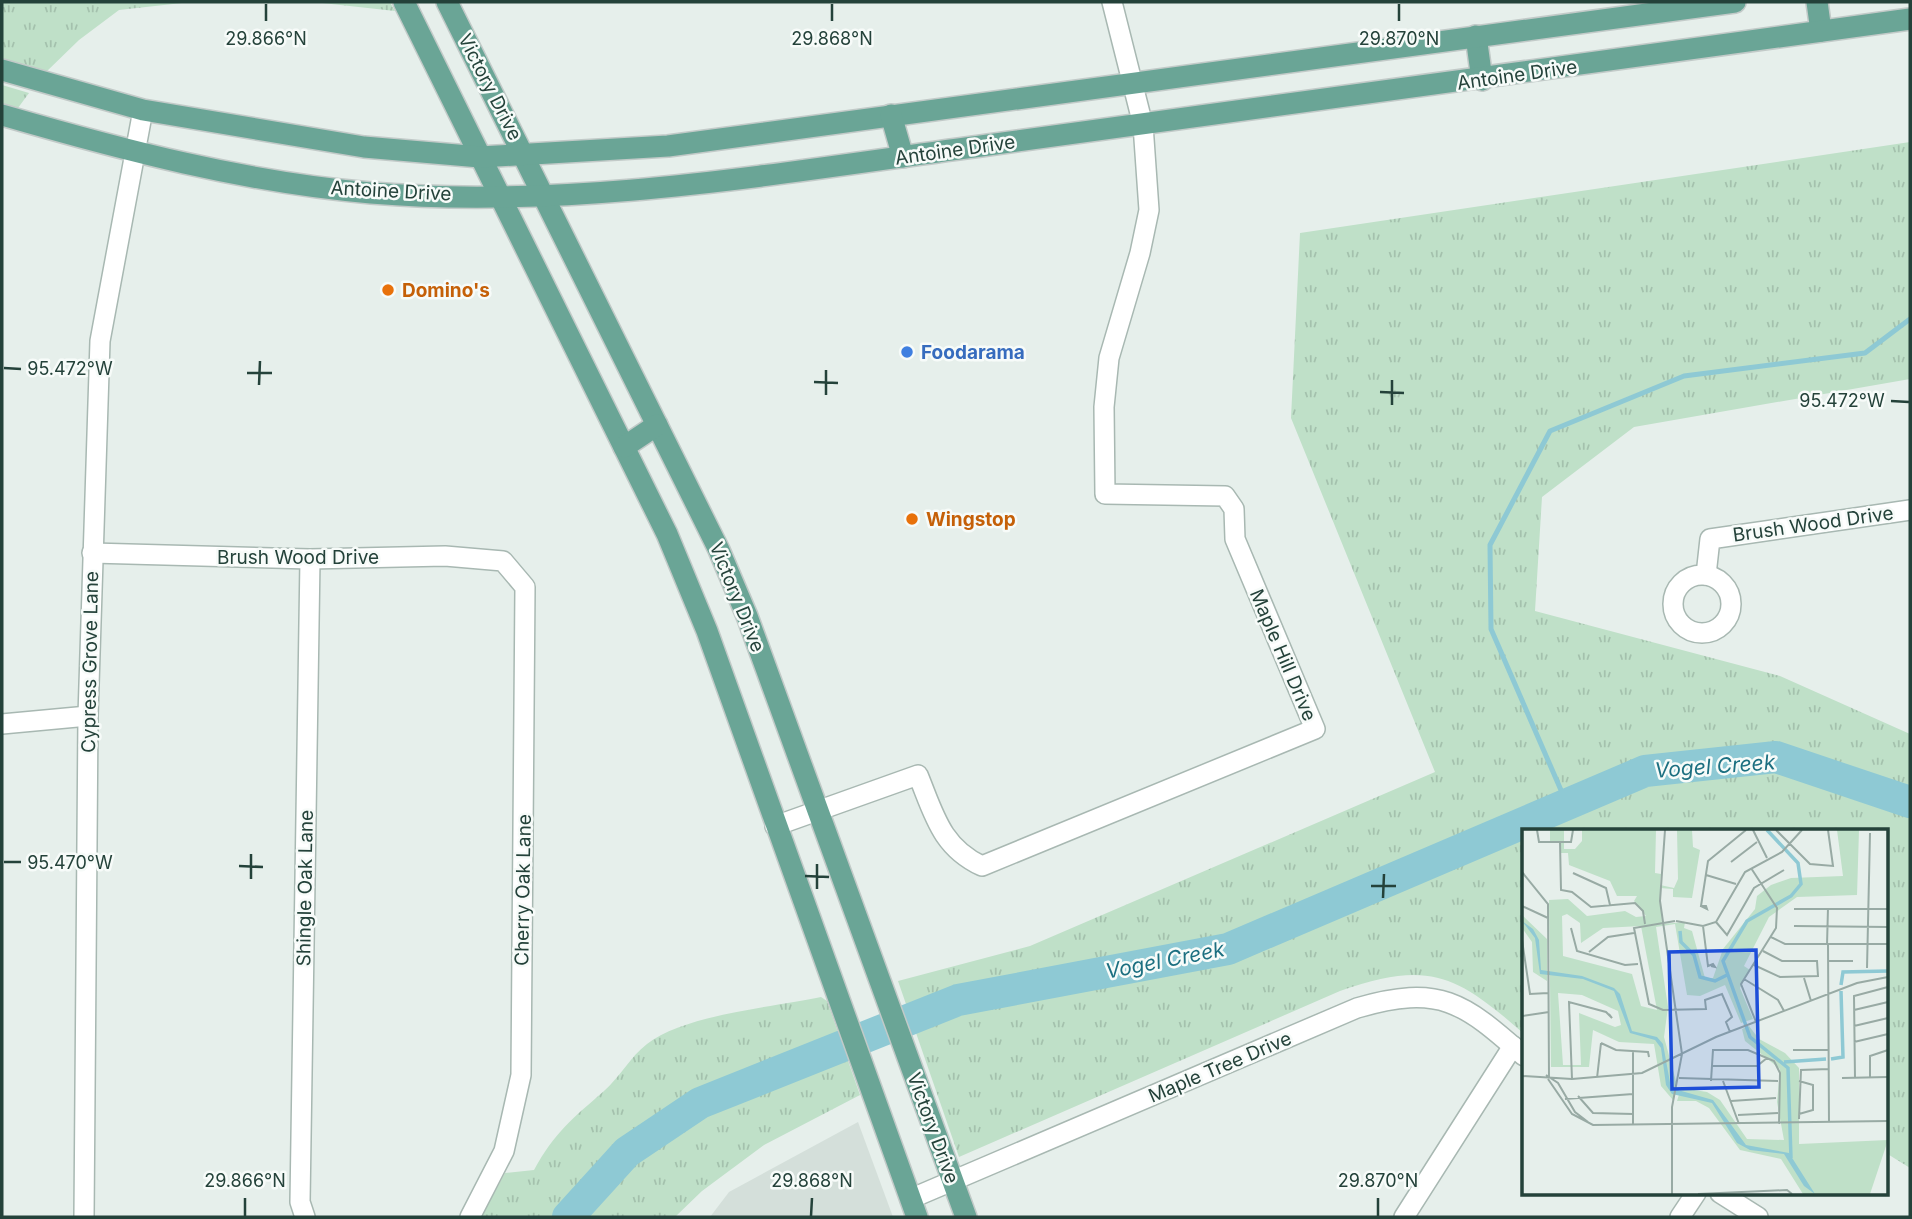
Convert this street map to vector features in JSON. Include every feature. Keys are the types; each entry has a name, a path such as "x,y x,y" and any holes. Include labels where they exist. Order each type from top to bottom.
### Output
{"main road":[{"name":"Victory Drive","path":"404,2 667,534 707,632 914,1208"},
{"name":"Victory Drive","path":"447,2 729,573 966,1217"},
{"name":"Antoine Drive","path":"6,71 143,110 364,147 480,157 668,146 1132,81 1735,2"},
{"path":"1817,2 1821,31"},
{"name":"Antoine Drive","path":"2,115 135,154 280,183 375,193 545,198 799,172 1910,19"},
{"path":"1476,36 1482,80"},
{"path":"891,115 902,157"},
{"path":"624,447 656,425"}],"street":[{"path":"1112,2 1143,125"},
{"name":"Cypress Grove Lane","path":"83,1217 88,716 100,341 143,110"},
{"name":"Maple Hill Drive","path":"775,826 918,775 942,833 961,857 982,866 1315,729 1235,539 1234,509 1225,496 1105,494 1104,407 1109,358 1140,253 1149,210 1143,125"},
{"name":"Brush Wood Drive","path":"1706,575 1710,539 1910,510"},
{"name":"Brush Wood Drive","path":"92,553 310,559 445,556 503,561"},
{"name":"Shingle Oak Lane","path":"305,1217 300,1202 310,559"},
{"name":"Cherry Oak Lane","path":"470,1217 505,1151 521,1075 525,587 503,561"},
{"path":"2,724 88,716"},
{"name":"Maple Tree Drive","path":"914,1208 953,1182 1357,1008 1388,999 1412,997 1450,1002 1487,1021 1518,1051"},
{"path":"1404,1217 1518,1051"},
{"path":"1681,1217 1695,1194"},
{"path":"1722,1194 1758,1217"}],"shaded area":[{"path":"858,1122 893,1217 710,1217 729,1192"}],"green space":[{"path":"2,2 191,2 119,10 79,40 44,74 2,62"},
{"path":"313,2 394,2 391,4 395,11"},
{"path":"2,85 29,93 15,112 2,108"},
{"path":"1910,142 1910,379 1634,427 1542,497 1535,611 1780,676 1910,734 1910,1168 1888,1154 1888,829 1522,829 1522,1032 1479,997 1439,978 1396,976 1370,981 1340,991 959,1157 898,981 1030,946 1435,772 1291,418 1300,233"},
{"path":"821,997 827,1001 860,1095 764,1145 702,1191 675,1217 481,1217 505,1173 534,1170 565,1127 610,1085 647,1044 663,1034 705,1019"}],"waterway":[{"path":"1567,804 1491,629 1490,545 1550,431 1684,376 1865,353 1910,319"},
{"name":"Vogel Creek","path":"568,1217 627,1152 700,1103 958,1000 1228,949 1645,771 1776,757 1910,802"}],"place":[{"name":"Domino's","path":"388,290"},
{"name":"Foodarama","path":"907,352"},
{"name":"Wingstop","path":"912,519"}]}
